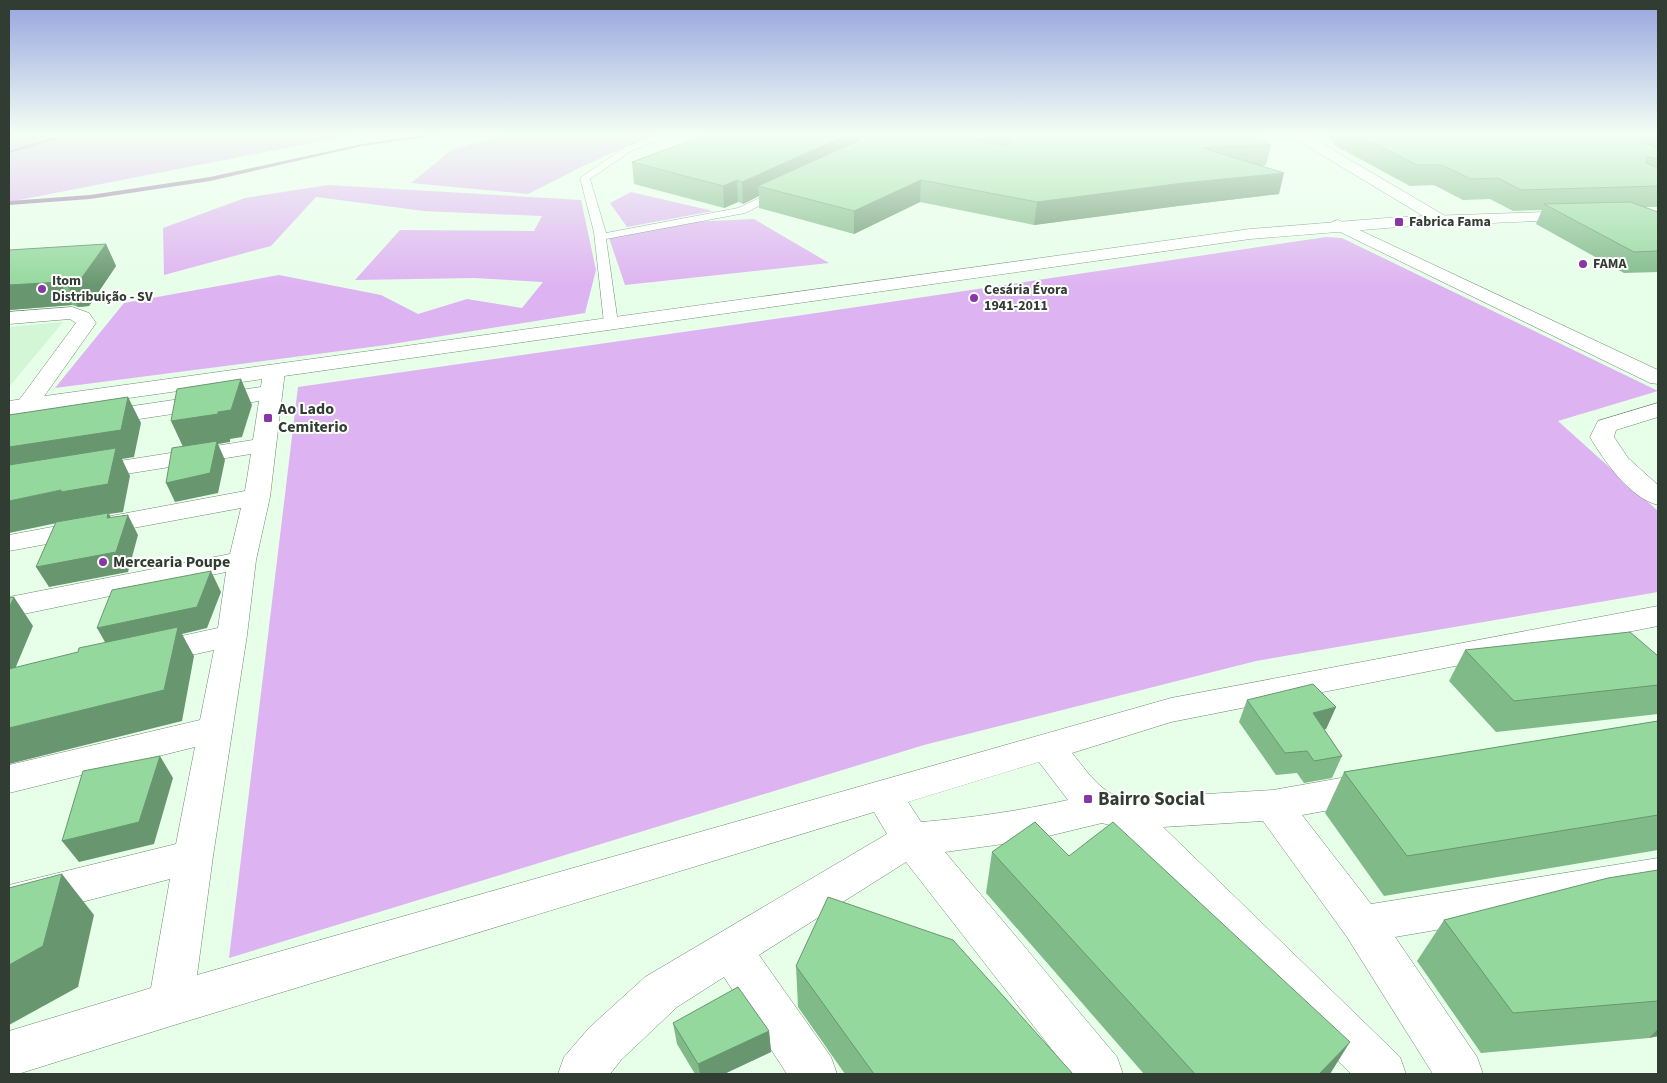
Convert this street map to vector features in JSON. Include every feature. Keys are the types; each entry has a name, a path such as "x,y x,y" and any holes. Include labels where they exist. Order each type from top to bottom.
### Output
{"street":[{"path":"1381,185 1441,220"},
{"path":"77,421 273,382 611,323 1250,234 1338,225 1589,215"},
{"path":"1338,225 1658,378"},
{"path":"9,318 72,313 82,317 86,323 17,408"},
{"path":"17,408 273,382"},
{"path":"171,1004 193,856 232,635 242,560 257,497 273,382"},
{"path":"1652,490 1609,451 1602,438 1606,426 1658,410"},
{"path":"68,476 264,444"},
{"path":"9,543 257,497"},
{"path":"9,607 242,560"},
{"path":"9,1054 171,1004 1172,710 1658,616"},
{"path":"125,658 232,635"},
{"path":"9,778 216,729"},
{"path":"1046,746 1088,799 1113,811 1383,1074"},
{"path":"581,1074 605,1044 661,992 912,839 967,834 1113,811 1273,805 1398,783"},
{"path":"883,796 912,839 1100,1074"},
{"path":"1273,805 1362,924 1460,1074"},
{"path":"9,903 193,856"},
{"path":"1362,924 1658,875"},
{"path":"731,950 814,1074"}],"lane":[{"path":"586,185 601,237 611,323"},
{"path":"601,237 741,211 794,186"}],"shaded area":[{"path":"9,185 99,185 9,202"},
{"path":"328,185 581,200 596,270 585,313 386,345 55,388 124,303 279,275 381,295 418,314 467,299 522,308 543,282 474,278 355,280 400,230 534,231 542,216 424,211 316,197 271,246 164,275 163,228 245,198"},
{"path":"427,185 547,185 528,194"},
{"path":"631,192 713,211 627,227 610,203"},
{"path":"754,219 829,263 625,285 609,238 689,222"},
{"path":"1326,237 1342,238 1658,391 1558,421 1658,511 1658,592 1256,661 924,745 229,958 298,387 796,316"},
{"path":"63,322 9,387 9,327"}],"building":[{"path":"761,185 911,185 854,211 758,186"},
{"path":"945,185 1171,185 1037,202"},
{"path":"1511,185 1658,185 1658,186 1521,190"},
{"path":"1630,202 1658,212 1658,251 1634,252 1544,204"},
{"path":"106,244 78,283 67,284 60,282 9,285 9,250"},
{"path":"241,379 231,410 218,412 218,414 171,421 177,389"},
{"path":"128,397 121,430 9,447 9,415"},
{"path":"217,441 210,473 166,483 172,448"},
{"path":"116,448 108,484 61,492 61,490 9,501 9,465"},
{"path":"108,513 107,518 128,515 116,552 36,567 56,522"},
{"path":"211,571 197,607 97,628 112,590"},
{"path":"14,597 9,608 9,598"},
{"path":"178,627 164,690 9,728 9,669 78,652 79,648"},
{"path":"1630,632 1658,656 1658,685 1514,701 1465,650"},
{"path":"1313,684 1336,707 1313,713 1342,756 1314,761 1307,751 1285,753 1247,700"},
{"path":"1658,721 1658,815 1407,856 1344,772"},
{"path":"160,756 139,822 62,841 83,771"},
{"path":"1035,822 1069,856 1113,822 1350,1042 1319,1074 1195,1074 992,852"},
{"path":"1658,870 1658,1001 1513,1013 1444,920 1608,878"},
{"path":"62,874 43,946 9,965 9,888"},
{"path":"828,897 953,940 1073,1074 874,1074 796,966"},
{"path":"738,987 769,1031 698,1064 673,1023"}],"waterway":[{"path":"9,203 90,197 173,185"}],"place":[{"name":"Fabrica Fama","path":"1399,222"},
{"name":"FAMA","path":"1583,264"},
{"name":"Itom Distribuição - SV","path":"42,289"},
{"name":"Cesária Évora 1941-2011","path":"974,298"},
{"name":"Ao Lado Cemiterio","path":"268,418"},
{"name":"Mercearia Poupe","path":"103,562"},
{"name":"Bairro Social","path":"1088,799"}]}
